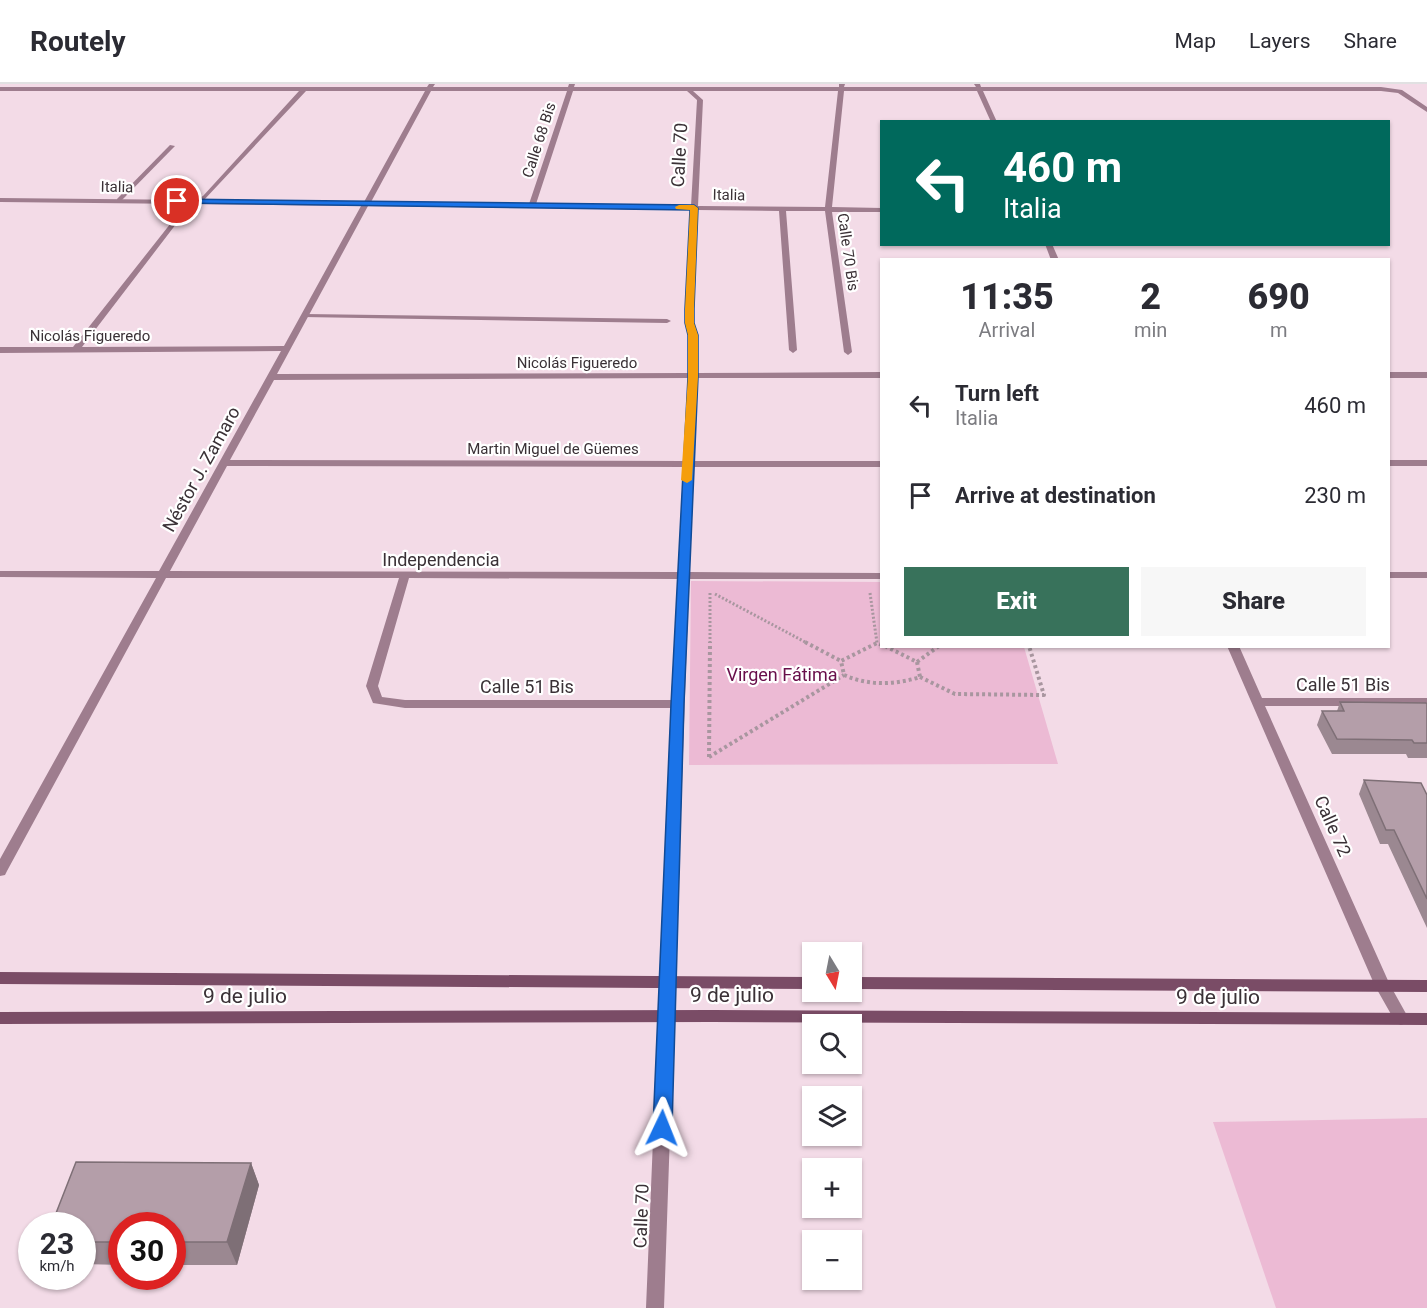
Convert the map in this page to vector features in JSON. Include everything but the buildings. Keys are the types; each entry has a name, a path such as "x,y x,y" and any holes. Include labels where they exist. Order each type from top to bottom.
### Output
{"main road":[{"name":"9 de julio","path":"0,978 802,983"},
{"name":"9 de julio","path":"862,983 1427,986"},
{"name":"9 de julio","path":"0,1018 666,1016 1427,1019"}],"street":[{"path":"56,89 62,84"},
{"path":"1375,84 1381,89"},
{"path":"0,89 304,89 431,86 687,88 710,86 1252,86 1381,89 1400,92 1427,110"},
{"name":"Néstor J. Zamaro","path":"0,871 160,575 225,463 365,203 431,86"},
{"name":"Calle 68 Bis","path":"532,205 571,86"},
{"name":"Calle 70 Bis","path":"843,86 828,209 848,352"},
{"path":"978,86 993,120"},
{"name":"Calle 70","path":"655,1308 677,704 693,377 693,335 689,323 689,309 700,100 687,88"},
{"path":"75,350 184,210 205,197 304,89"},
{"name":"Italia","path":"0,200 880,210"},
{"path":"782,209 793,350"},
{"name":"Nicolás Figueredo","path":"0,350 287,348"},
{"name":"Nicolás Figueredo","path":"272,377 880,375"},
{"path":"1390,375 1427,375"},
{"name":"Martin Miguel de Güemes","path":"225,463 880,464"},
{"path":"1390,463 1427,463"},
{"name":"Independencia","path":"0,574 880,576"},
{"name":"Calle 51 Bis","path":"405,575 372,686 377,700 405,705 677,704"},
{"path":"1390,575 1427,575"},
{"name":"Calle 72","path":"1234,648 1383,986 1401,1019"},
{"name":"Calle 51 Bis","path":"1258,702 1427,702"}],"lane":[{"path":"119,200 172,146"},
{"path":"305,316 667,321"}],"path":[{"path":"844,675 709,757 710,591 841,661 844,675 856,682 907,682 920,677 955,694 1044,695 1030,648"},
{"path":"870,593 877,643"},
{"path":"841,661 877,643"},
{"path":"887,648 917,662"},
{"path":"917,662 936,648"},
{"path":"917,662 920,677"}],"green space":[{"name":"Virgen Fátima","path":"691,581 880,582 880,648 1024,648 1058,764 689,765"},
{"path":"1427,1118 1427,1308 1276,1308 1213,1122"}],"slow traffic":[{"path":"679,207 694,208 689,309 689,323 693,335 693,377 687,480"}],"route":[{"path":"177,201 694,208 689,309 689,323 693,335 693,377 677,704 662,1128"}]}
